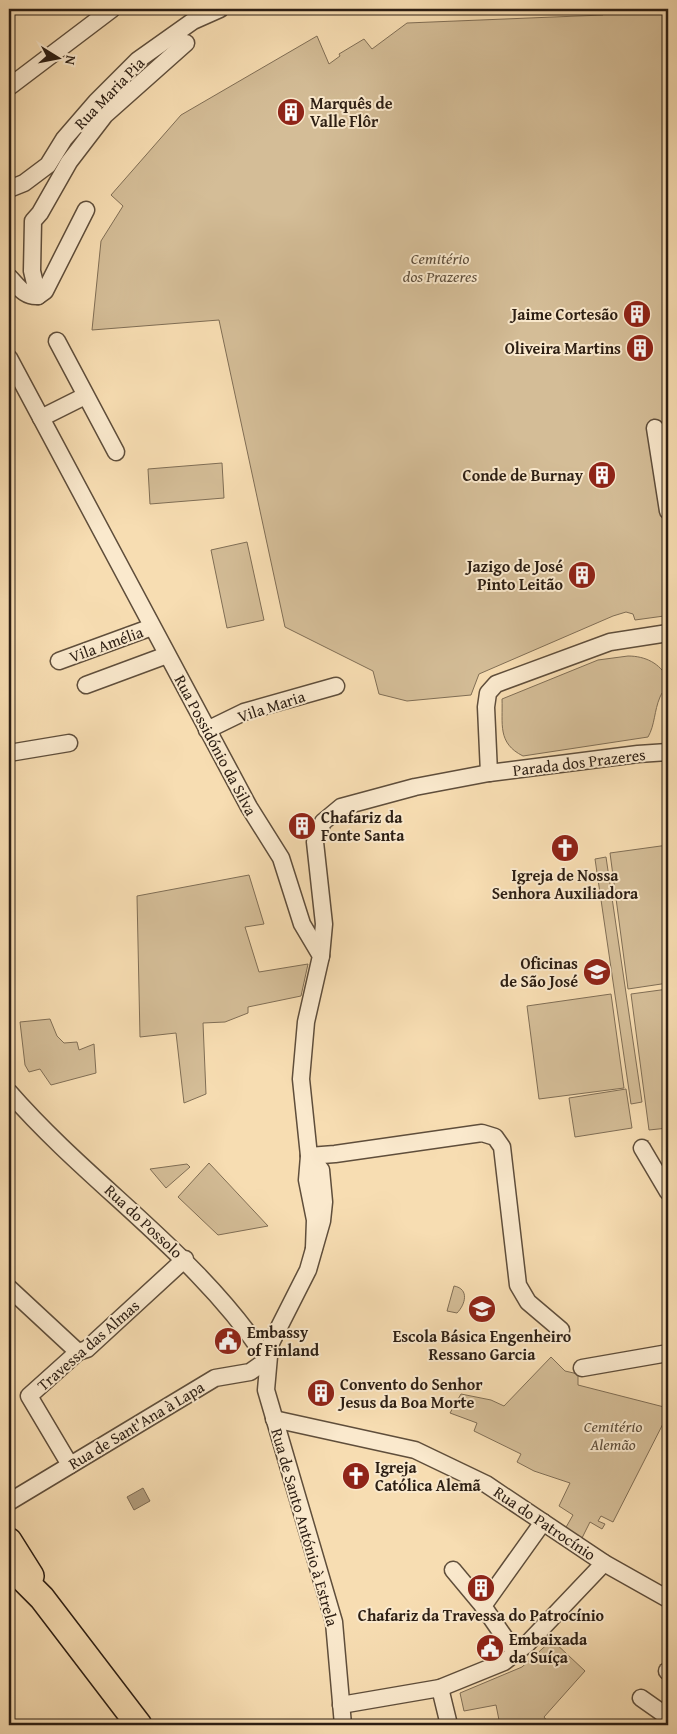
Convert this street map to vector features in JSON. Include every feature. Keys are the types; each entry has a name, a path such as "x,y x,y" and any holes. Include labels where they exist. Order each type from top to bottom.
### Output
{"main road":[{"path":"9,1541 28,1568 42,1598"},
{"path":"9,1565 42,1598 139,1725"}],"street":[{"path":"9,86 112,9"},
{"name":"Rua Maria Pia","path":"9,189 24,183 48,165 71,131 96,102 138,60 185,26 220,9"},
{"path":"38,296 32,270 33,221 40,213 69,162 104,115 186,43"},
{"path":"9,277 24,293 31,296 38,296 45,291 86,210"},
{"path":"57,341 116,452"},
{"name":"Rua Possidónio da Silva","path":"9,358 253,815 281,858 302,924 321,956"},
{"path":"41,418 85,396"},
{"path":"655,428 668,511"},
{"name":"Vila Amélia","path":"60,661 152,626"},
{"path":"489,773 486,707 488,693 496,684 610,642 668,633"},
{"path":"86,685 167,654"},
{"name":"Vila Maria","path":"207,730 244,712 336,686"},
{"path":"9,753 69,744"},
{"name":"Parada dos Prazeres","path":"321,956 324,924 315,842 319,828 328,816 354,802 489,773 638,754 668,752"},
{"path":"268,1360 270,1345 308,1270 322,1221 324,1202 321,1170 309,1156 301,1079 302,1048 321,956"},
{"name":"Rua do Possolo","path":"9,1092 185,1260 255,1341 268,1360"},
{"path":"309,1156 482,1133 495,1137 502,1147 518,1285 528,1302 561,1330"},
{"path":"642,1148 668,1192"},
{"name":"Travessa das Almas","path":"70,1465 29,1396 78,1352 87,1349 185,1260"},
{"path":"9,1288 78,1352"},
{"path":"582,1368 668,1353"},
{"name":"Rua de Santo António à Estrela","path":"268,1360 266,1390 334,1622 343,1725"},
{"name":"Rua de Sant'Ana à Lapa","path":"9,1502 215,1378 250,1372 268,1360"},
{"name":"Rua do Patrocínio","path":"274,1419 415,1450 486,1484 604,1563 668,1599"},
{"path":"483,1606 543,1522"},
{"path":"341,1705 440,1688 504,1662 516,1654 604,1563"},
{"path":"453,1570 483,1606 516,1654"},
{"path":"440,1688 449,1725"},
{"path":"641,1698 668,1717"}],"green space":[{"name":"Cemitério dos Prazeres","path":"607,9 657,9 668,11 668,605 664,611 664,616 635,620 633,614 626,612 613,616 479,674 471,695 407,701 379,694 373,671 285,627 219,320 92,330 101,241 123,206 111,195 181,115 317,36 329,64 340,56 339,54 364,39 372,49 407,23 603,15"},
{"path":"222,463 224,498 150,504 148,469"},
{"path":"247,542 264,620 227,628 211,550"},
{"path":"628,656 640,657 651,661 665,673 668,679 658,702 648,737 523,756 509,745 503,732 502,699 598,660"},
{"path":"668,845 668,983 628,989 610,853"},
{"path":"606,857 642,1102 631,1104 595,859"},
{"path":"249,875 264,924 245,927 259,972 308,964 301,996 248,1007 248,1013 225,1022 203,1023 206,1094 184,1103 176,1033 140,1037 137,896"},
{"path":"668,989 668,1128 649,1130 631,994"},
{"path":"611,994 624,1088 539,1099 527,1006"},
{"path":"50,1019 57,1036 64,1043 77,1042 79,1050 94,1044 96,1073 51,1085 40,1069 29,1072 25,1065 20,1022"},
{"path":"626,1089 632,1128 575,1137 569,1098"},
{"path":"209,1163 268,1226 218,1235 178,1197"},
{"path":"187,1164 190,1167 166,1188 150,1169"},
{"path":"454,1286 462,1290 464,1294 464,1302 457,1313 447,1311"},
{"name":"Cemitério Alemão","path":"551,1357 565,1371 578,1374 578,1385 668,1408 668,1414 613,1522 601,1516 598,1521 605,1524 602,1529 590,1522 582,1538 565,1529 573,1515 559,1506 570,1483 534,1471 517,1462 521,1454 474,1431 477,1423 450,1413 461,1394 491,1400 504,1406"},
{"path":"552,1640 585,1671 544,1717 550,1725 500,1725 496,1705 464,1711 460,1693 522,1667"}],"shaded area":[{"path":"143,1488 150,1501 134,1510 127,1497"}],"tram line":[{"path":"668,701 663,718 668,740"}],"place":[{"name":"Marquês de Valle Flôr","path":"291,112"},
{"name":"Jaime Cortesão","path":"637,314"},
{"name":"Oliveira Martins","path":"640,348"},
{"name":"Conde de Burnay","path":"602,475"},
{"name":"Jazigo de José Pinto Leitão","path":"582,575"},
{"name":"Chafariz da Fonte Santa","path":"302,826"},
{"name":"Igreja de Nossa Senhora Auxiliadora","path":"565,848"},
{"name":"Oficinas de São José","path":"597,972"},
{"name":"Escola Básica Engenheiro Ressano Garcia","path":"482,1309"},
{"name":"Embassy of Finland","path":"228,1341"},
{"name":"Convento do Senhor Jesus da Boa Morte","path":"321,1393"},
{"name":"Igreja Católica Alemã","path":"356,1476"},
{"name":"Chafariz da Travessa do Patrocínio","path":"481,1588"},
{"name":"Embaixada da Suíça","path":"490,1648"}]}
